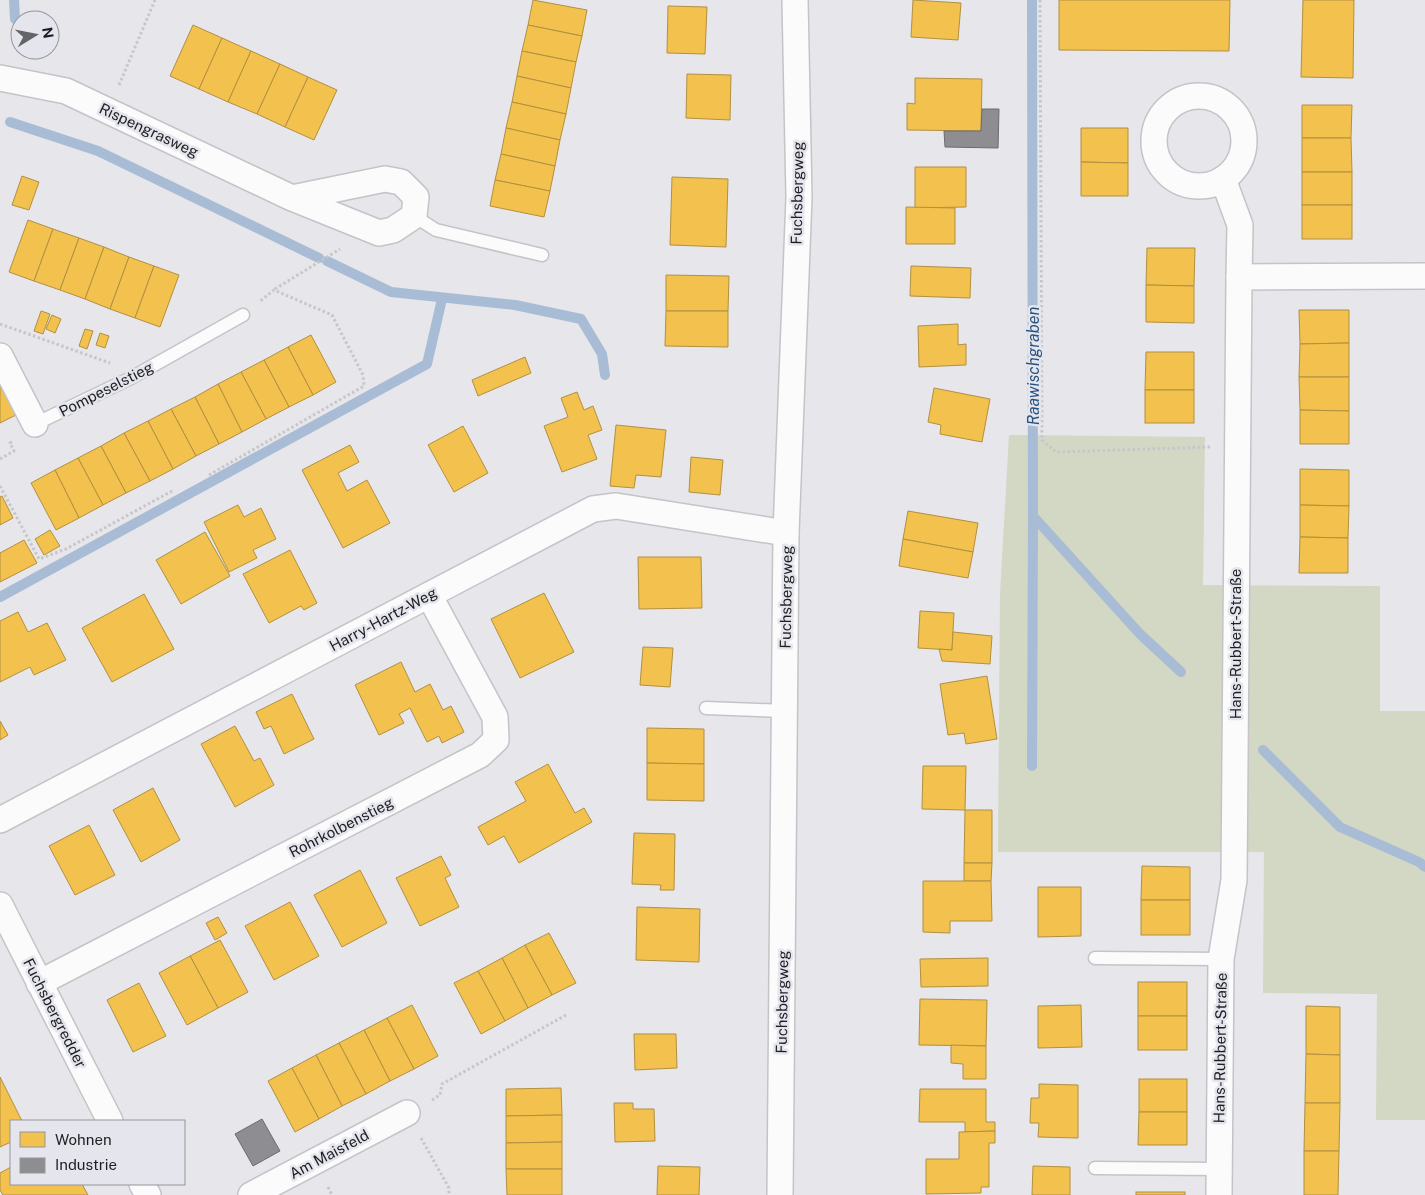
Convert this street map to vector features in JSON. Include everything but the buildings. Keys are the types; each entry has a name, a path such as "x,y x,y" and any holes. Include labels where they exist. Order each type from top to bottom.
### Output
{"street":[{"name":"Fuchsbergweg","path":"780,1195 786,533 799,197 795,0"},
{"name":"Rispengrasweg","path":"0,78 66,91 292,198 379,233"},
{"path":"292,198 385,179 401,182 416,197 414,216 393,230 379,233"},
{"name":"Hans-Rubbert-Straße","path":"1219,1195 1221,959 1234,880 1240,225 1223,179"},
{"path":"1239,277 1425,276"},
{"name":"Pompeselstieg","path":"0,356 35,424"},
{"name":"Harry-Hartz-Weg","path":"0,820 593,509 616,506 786,533"},
{"name":"Rohrkolbenstieg","path":"39,983 480,755 496,740 495,717 429,595"},
{"name":"Fuchsbergredder","path":"0,905 109,1120"},
{"name":"Am Maisfeld","path":"251,1195 407,1113"}],"lane":[{"path":"414,216 436,230 542,255"},
{"name":"Pompeselstieg","path":"35,424 131,378 244,315"},
{"path":"706,708 785,711"},
{"path":"1095,958 1221,959"},
{"path":"1095,1168 1219,1168"}],"path":[{"path":"108,110 155,0"},
{"path":"1040,0 1039,157 1042,440 1056,452 1237,446"},
{"path":"244,315 274,290 345,246 359,252 369,247 379,233"},
{"path":"210,475 364,386 363,375 332,316 274,290"},
{"path":"0,324 128,370 131,378"},
{"path":"0,486 39,559 66,550 172,491"},
{"path":"449,1195 449,1188 407,1113 440,1095 442,1084 566,1015"}],"green space":[{"path":"1009,435 1205,437 1203,585 1380,586 1380,711 1425,711 1425,1120 1376,1120 1377,994 1263,993 1264,852 998,852 1000,594"}],"waterway":[{"path":"14,0 15,10"},
{"name":"Raawischgraben","path":"1032,0 1033,516 1140,634 1181,672"},
{"path":"10,122 98,151 319,258"},
{"path":"327,261 391,292 515,305 581,319 602,354 605,375"},
{"path":"0,597 427,364 442,299"},
{"path":"1032,766 1033,516"},
{"name":"Raawischgraben","path":"1263,750 1340,827 1419,862 1425,867"}]}
